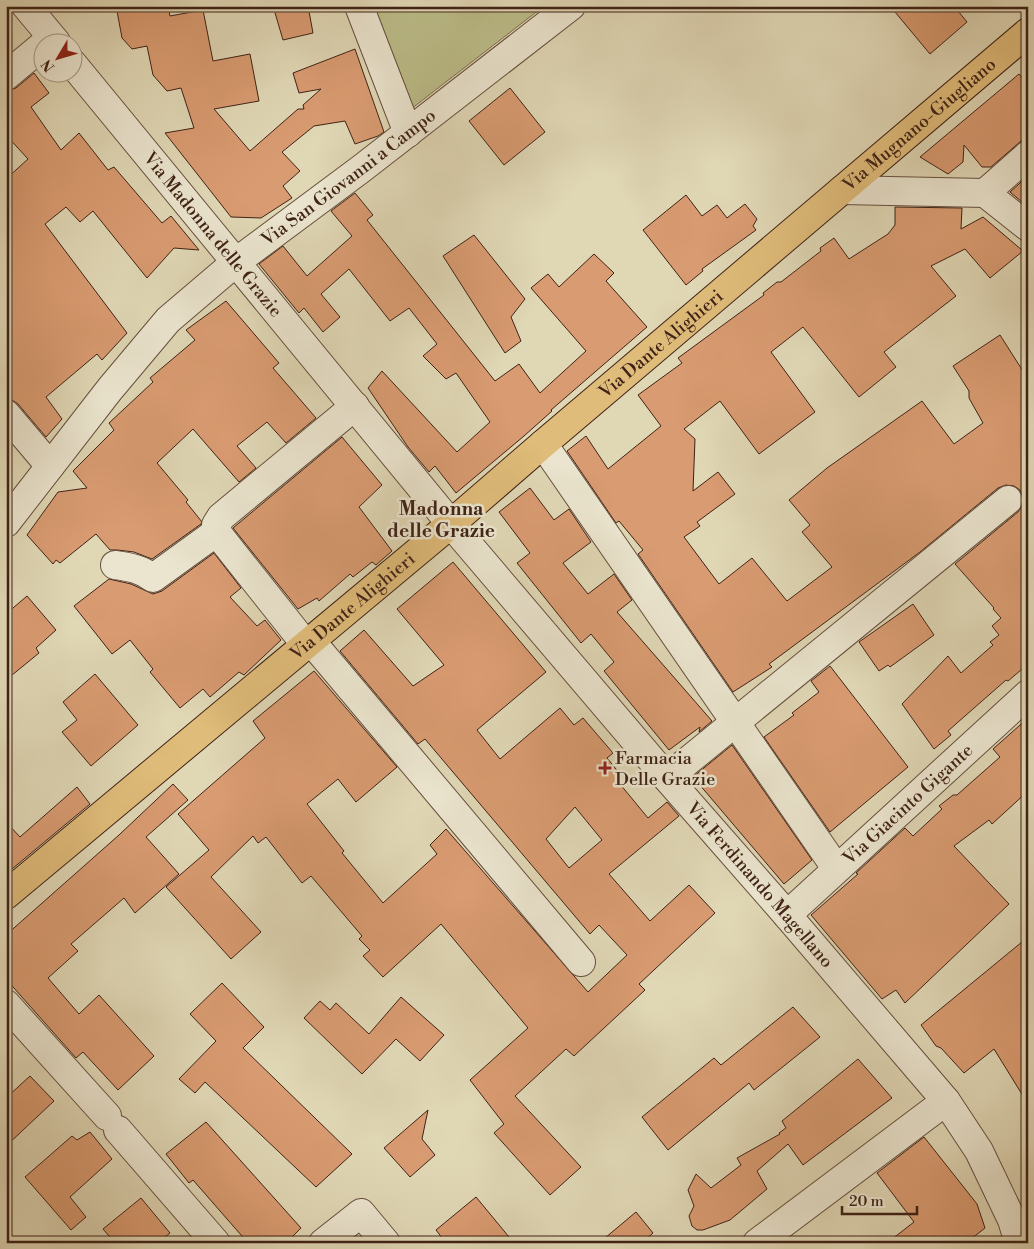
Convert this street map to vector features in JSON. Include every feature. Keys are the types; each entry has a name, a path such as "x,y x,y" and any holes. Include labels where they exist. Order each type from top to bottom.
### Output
{"main road":[{"name":"Via Mugnano-Giugliano","path":"838,194 1028,32"},
{"name":"Via Dante Alighieri","path":"6,895 452,524 543,444 838,194"}],"street":[{"path":"26,6 43,32"},
{"path":"359,6 408,133"},
{"name":"Via San Giovanni a Campo","path":"6,523 110,389 168,320 236,262 408,133 571,6"},
{"path":"6,76 32,56"},
{"name":"Via Madonna delle Grazie","path":"82,75 452,524"},
{"path":"985,193 1028,155"},
{"path":"838,194 985,193 1028,227"},
{"path":"355,406 221,517 216,525 218,534 581,962"},
{"path":"6,414 50,466"},
{"path":"543,444 836,868"},
{"path":"667,778 1008,500"},
{"name":"Via Ferdinando Magellano","path":"452,524 667,778 946,1101 979,1151 1012,1220 1019,1243"},
{"path":"115,565 131,567 153,578 211,536 218,534"},
{"name":"Via Giacinto Gigante","path":"787,915 836,868 1028,694"},
{"path":"6,1004 216,1243"},
{"path":"757,1243 946,1101"},
{"path":"323,1243 361,1213 386,1243"}],"green space":[{"path":"370,6 544,6 411,109"}],"building":[{"path":"141,6 168,6 170,16 203,10 213,61 250,54 259,101 214,109 250,151 298,109 304,109 303,105 321,89 299,93 293,73 355,49 384,132 355,144 345,121 314,126 282,152 300,171 283,186 292,198 261,218 231,217 165,133 194,128 181,88 167,91 153,75 147,46 132,49 122,38 117,11"},
{"path":"273,6 308,6 313,33 283,40"},
{"path":"890,6 954,6 967,22 930,54"},
{"path":"1019,74 1028,85 1028,135 991,167 982,167 964,145 963,162 948,174 920,157"},
{"path":"32,75 32,82 41,82 49,93 31,107 61,150 79,133 108,170 114,167 162,223 171,216 199,250 174,248 147,278 93,211 80,222 66,207 45,224 127,333 102,360 97,354 46,397 62,419 46,437 18,404 6,399 6,179 28,159 6,135 6,91 16,88"},
{"path":"510,88 545,132 504,165 469,121"},
{"path":"1028,176 1028,207 1010,192"},
{"path":"355,193 373,215 367,220 495,381 519,364 540,393 586,351 531,288 548,274 559,287 594,254 614,273 606,281 647,327 551,410 524,436 456,493 435,466 429,472 408,447 368,388 382,371 457,452 490,422 456,373 446,379 423,356 437,344 409,308 390,321 349,269 321,294 340,317 323,332 304,308 299,313 259,264 283,246 307,276 352,236 331,211"},
{"path":"686,195 702,216 717,205 727,218 745,204 757,219 753,226 756,230 702,269 703,271 686,285 643,230"},
{"path":"895,207 962,208 961,229 983,217 1023,251 990,278 965,249 931,266 956,296 884,352 896,367 859,397 803,327 771,352 815,412 759,454 720,401 684,429 695,439 693,491 718,472 735,494 697,522 700,526 684,537 719,584 752,558 787,601 832,567 802,532 810,525 789,500 827,468 922,401 954,444 983,423 969,398 969,391 953,366 1000,335 1028,379 1028,664 1008,681 1006,680 948,731 951,735 934,749 902,704 948,656 961,673 993,645 990,642 999,635 992,626 1001,618 955,564 1018,512 1022,506 1023,498 1020,490 1014,486 1006,485 998,488 920,552 769,664 772,667 733,692 638,554 643,550 619,521 616,523 567,451 586,436 608,469 661,426 638,395 682,363 678,358 764,295 763,293 777,282 781,282 821,251 820,248 834,238 849,259 888,234 895,225"},
{"path":"474,235 525,299 511,317 521,341 505,353 443,256"},
{"path":"226,301 279,363 273,368 316,418 286,443 267,422 237,446 256,468 239,482 193,429 157,463 188,500 186,502 202,522 201,524 152,559 134,552 110,550 96,534 60,563 56,560 53,564 27,535 58,492 87,488 73,471 114,430 109,423 153,382 150,378 195,340 186,330"},
{"path":"342,437 382,485 359,507 392,551 376,565 372,562 353,577 350,574 319,601 317,598 298,609 233,528"},
{"path":"530,488 554,520 569,509 591,542 563,563 588,594 614,574 632,600 617,612 712,721 699,732 700,727 669,750 604,671 614,662 591,634 581,643 517,563 530,553 499,512"},
{"path":"214,553 241,588 230,597 257,626 265,620 281,640 244,675 239,672 210,697 203,689 180,708 150,672 153,669 130,640 112,654 74,606 109,579 131,584 153,594 162,591"},
{"path":"453,562 546,672 477,730 500,759 560,708 574,725 583,718 613,753 607,758 620,774 615,778 648,818 667,802 679,816 609,874 650,921 689,885 715,913 639,984 645,990 574,1056 566,1049 515,1096 581,1167 550,1195 494,1133 504,1124 470,1080 528,1028 441,924 383,977 363,956 370,950 359,939 362,936 311,876 302,883 266,837 258,843 253,836 211,877 261,932 231,959 166,887 209,850 178,814 265,738 253,721 314,671 397,767 356,802 338,779 307,804 344,851 342,853 383,903 437,854 430,845 446,829 588,992 627,955 599,925 590,934 425,739 418,744 340,651 364,630 413,686 444,665 397,609","holes":["575,807 602,840 569,868 546,839"]},
{"path":"27,596 56,630 36,648 39,653 6,680 6,614"},
{"path":"913,604 934,635 890,667 888,665 879,671 859,642"},
{"path":"830,666 908,767 830,832 764,737 794,715 792,713 819,692 811,681"},
{"path":"95,674 138,725 91,766 62,732 77,720 63,702"},
{"path":"1028,718 1028,791 992,824 989,820 954,846 1009,904 905,1003 896,990 882,999 811,915 858,874 856,873 905,828 913,836 942,809 939,806 953,795 957,795 1000,757 993,749"},
{"path":"732,745 812,860 784,884 693,777"},
{"path":"173,784 188,800 146,837 179,874 135,913 124,898 71,944 78,951 48,978 79,1014 99,995 154,1056 118,1090 83,1052 76,1058 6,979 6,935 119,835"},
{"path":"77,787 90,804 6,874 6,822 20,837"},
{"path":"1028,937 1028,1104 994,1049 964,1073 941,1048 936,1046 921,1025"},
{"path":"222,983 264,1027 243,1048 352,1154 316,1187 205,1082 195,1093 179,1079 216,1041 190,1014"},
{"path":"401,997 444,1035 420,1061 396,1039 362,1074 304,1018 320,1001 330,1010 336,1003 369,1034"},
{"path":"793,1007 820,1037 754,1090 749,1083 668,1150 642,1117 714,1058 721,1065"},
{"path":"858,1059 892,1098 803,1165 788,1144 757,1171 767,1189 730,1220 703,1230 697,1230 692,1226 689,1216 694,1206 688,1190 696,1174 711,1188 741,1165 737,1158 780,1134 786,1128 782,1121"},
{"path":"30,1076 54,1101 6,1146 6,1098"},
{"path":"428,1110 422,1139 435,1155 410,1177 384,1148"},
{"path":"206,1122 301,1228 286,1243 248,1243 193,1180 189,1183 166,1154"},
{"path":"90,1132 112,1159 70,1197 86,1217 71,1230 25,1177 72,1136 77,1140"},
{"path":"924,1137 977,1204 985,1228 966,1243 887,1243 914,1222 877,1173"},
{"path":"476,1197 514,1243 446,1243 436,1230"},
{"path":"141,1198 170,1233 158,1243 115,1243 103,1229"},
{"path":"636,1212 653,1233 642,1243 599,1243"}],"place":[{"name":"Farmacia Delle Grazie","path":"605,768"}],"district":[{"name":"Madonna delle Grazie","path":"441,519"}]}
